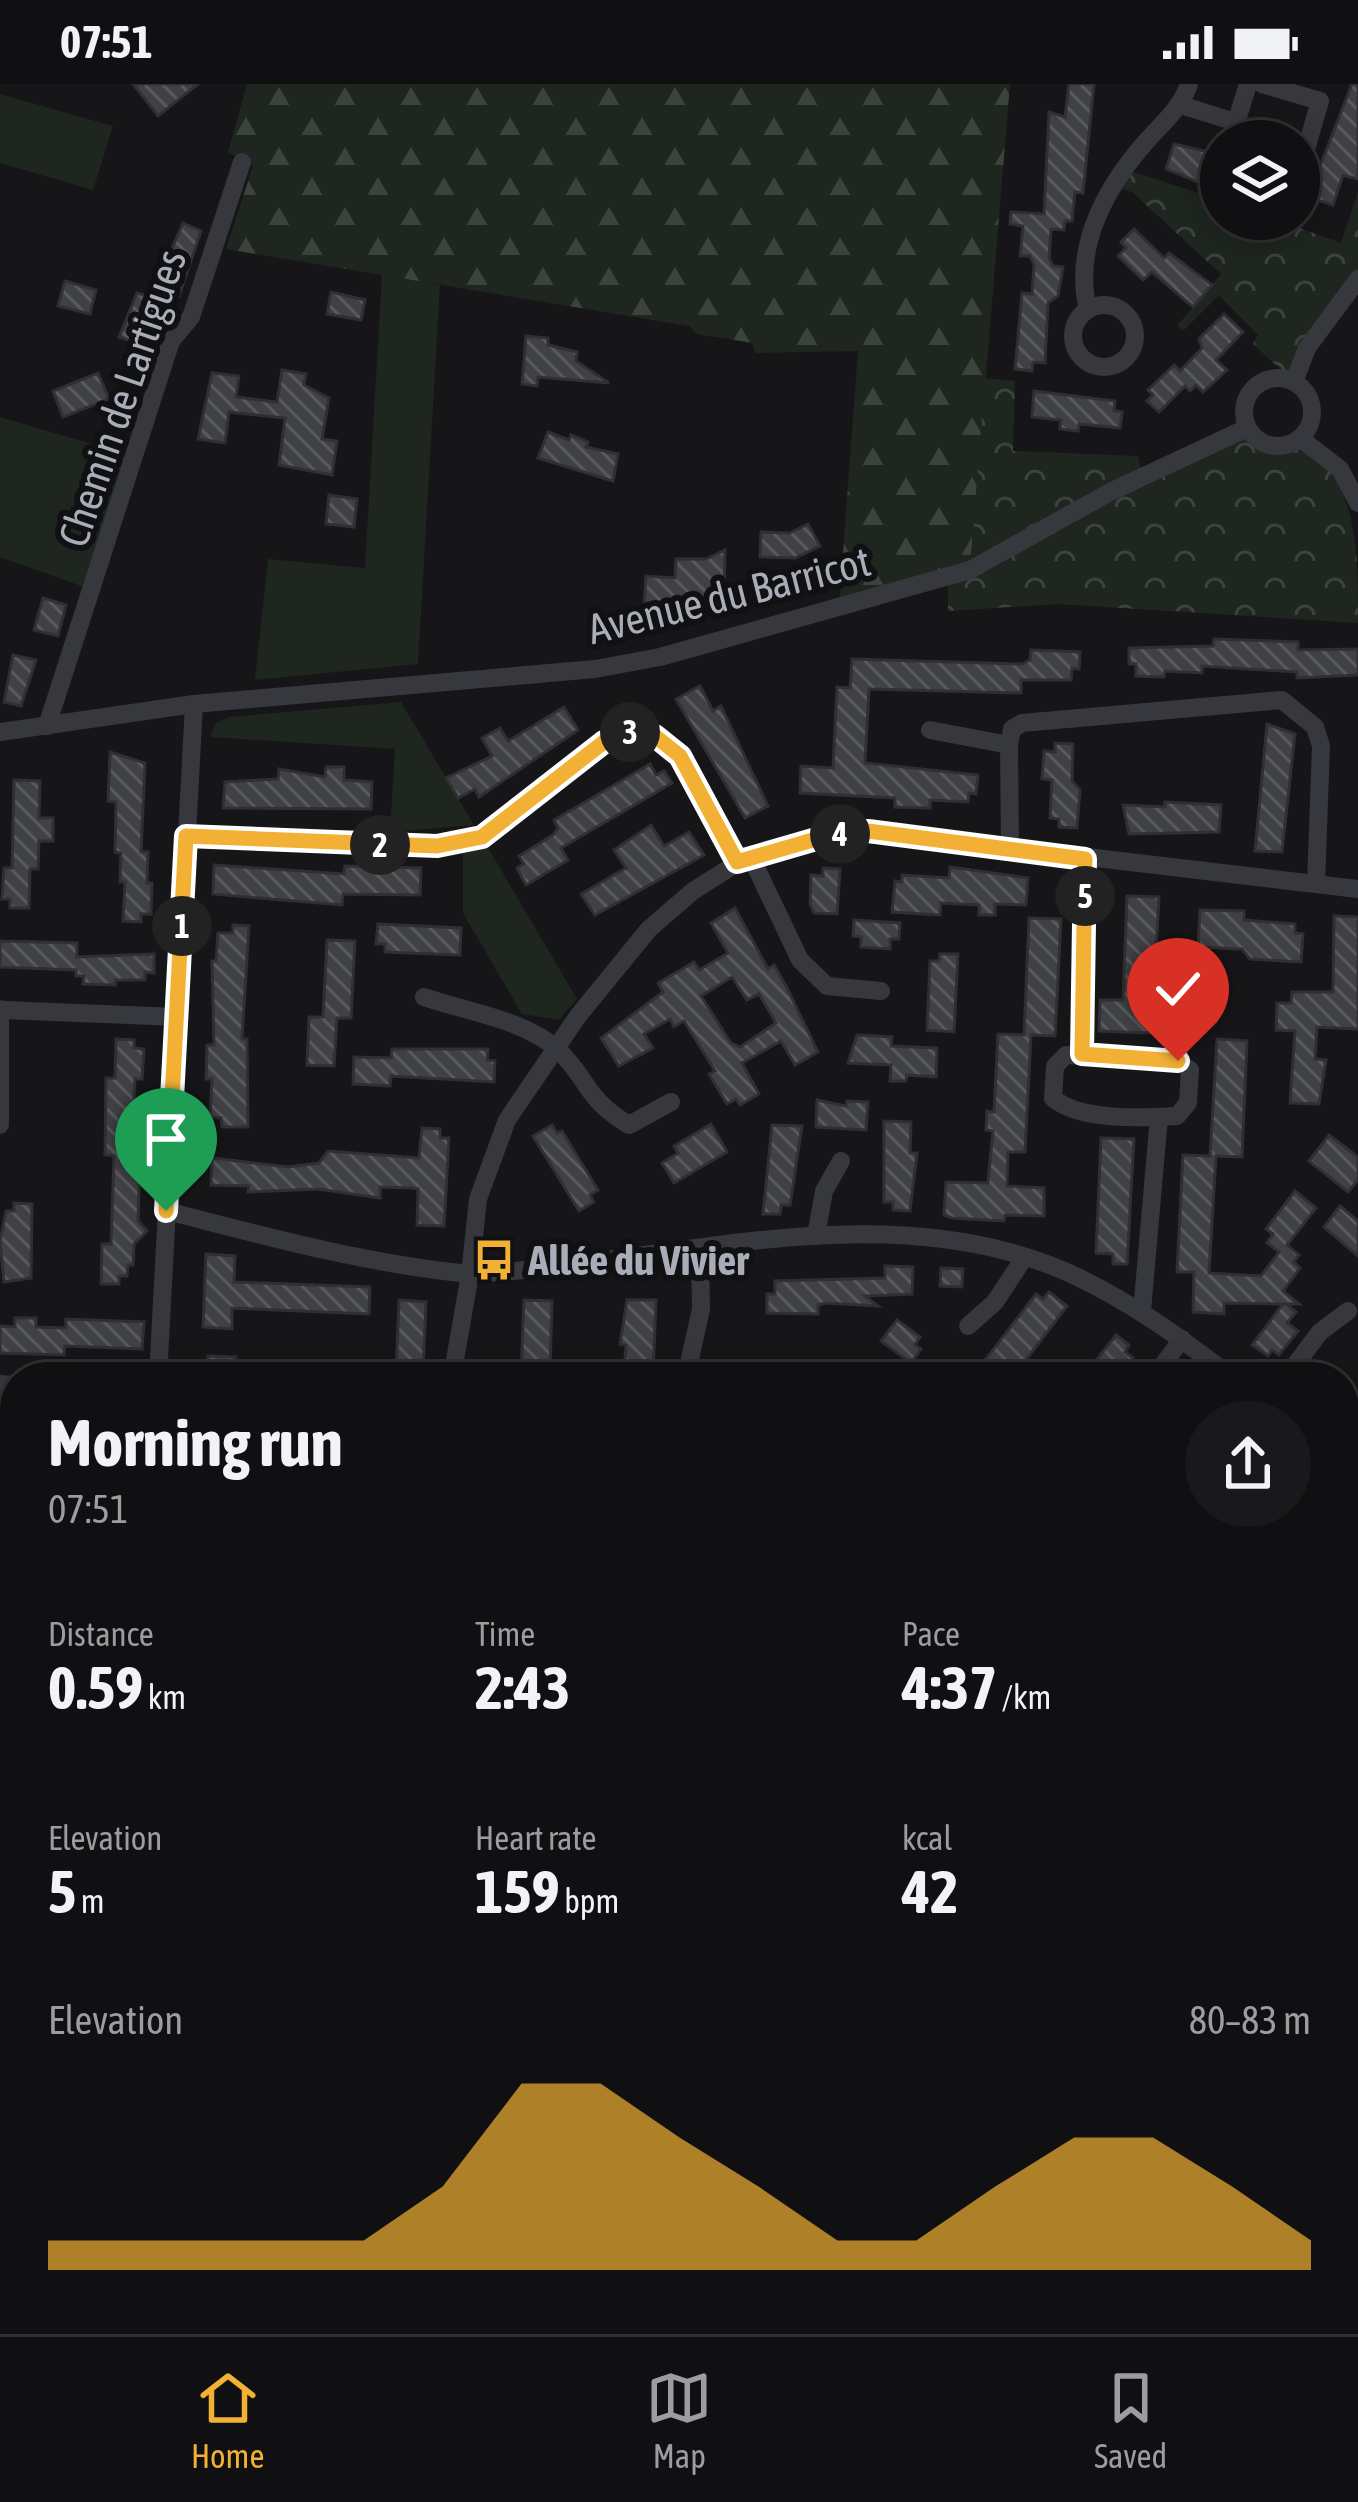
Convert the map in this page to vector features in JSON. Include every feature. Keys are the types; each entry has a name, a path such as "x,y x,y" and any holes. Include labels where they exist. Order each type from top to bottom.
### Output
{"street":[{"path":"1088,310 1082,268 1100,210 1141,147 1181,105 1190,84"},
{"path":"1236,120 1249,84"},
{"path":"1262,84 1320,101 1314,120"},
{"path":"1181,105 1229,120"},
{"name":"Chemin de Lartigues","path":"47,725 171,341 190,317 242,162"},
{"path":"1294,382 1307,348 1358,279"},
{"path":"1273,378 1294,382 1312,409 1300,438 1270,446 1247,428 1244,406 1254,387 1273,378"},
{"name":"Avenue du Barricot","path":"0,732 194,704 574,671 660,657 970,570 1110,492 1247,428"},
{"path":"1300,438 1340,469 1358,502"},
{"path":"1010,848 1009,745 1012,729 1022,723 1282,700 1315,728 1321,746 1316,884"},
{"path":"159,1362 194,704"},
{"path":"930,730 1009,745"},
{"path":"186,836 437,846 482,837 604,742 629,732 655,736 680,756 800,960 827,986 880,991"},
{"path":"455,1362 478,1199 507,1120 650,929 692,890 744,860 830,835 868,831 1358,889"},
{"path":"1082,1054 1085,859"},
{"path":"424,997 528,1033 557,1049 598,1106 629,1125 671,1102"},
{"path":"0,1125 2,1010 178,1016"},
{"path":"1082,1054 1178,1061 1190,1070 1188,1103 1178,1116 1159,1117 1066,1109 1053,1098 1055,1066 1066,1055 1082,1054"},
{"path":"1142,1311 1159,1117"},
{"path":"816,1236 824,1191 841,1161"},
{"path":"166,1211 412,1269 470,1274 816,1236 926,1237 1067,1272 1142,1311 1212,1362"},
{"path":"689,1362 701,1309 700,1251"},
{"path":"968,1326 995,1302 1024,1258"},
{"path":"1297,1362 1320,1332 1348,1311"},
{"path":"1165,1362 1182,1339"}],"green space":[{"path":"247,84 1010,84 970,570 839,606 858,351 755,353 753,343 697,334 689,326 226,249 253,166 228,152"},
{"path":"0,94 113,126 93,190 0,163"},
{"path":"1124,169 1200,193 1200,240 1320,240 1320,235 1341,243 1358,192 1358,279 1294,382 1253,344 1258,335 1219,295 1183,331 1177,326 1221,274 1132,192 1113,186"},
{"path":"382,274 440,285 418,664 255,680 268,559 365,568"},
{"path":"985,378 1015,381 1013,451 1138,456 1142,475 1247,428 1270,446 1300,438 1334,476 1351,519 1358,623 1059,604 948,611 948,576 970,570"},
{"path":"0,417 133,456 84,587 0,557"},
{"path":"401,702 474,825 390,832 395,749 210,737 216,723 229,717"},
{"path":"487,846 577,999 559,1020 522,1014 463,913 463,853"}],"building":[{"path":"133,84 198,84 158,116"},
{"path":"1069,84 1094,84 1083,193 1075,192 1072,221 1065,221 1064,230 1051,229 1049,258 1053,266 1063,267 1058,296 1048,303 1045,363 1033,362 1032,371 1015,369 1022,293 1032,294 1034,265 1030,256 1020,256 1023,226 1010,224 1011,212 1044,214 1049,112 1065,117"},
{"path":"1352,84 1358,84 1358,179 1343,175 1333,205 1320,201 1320,166"},
{"path":"1174,144 1200,150 1200,183 1166,169"},
{"path":"183,223 201,231 179,296 172,292 156,336 137,331 134,342 119,337 137,293 151,297"},
{"path":"1134,229 1164,258 1169,253 1212,285 1193,307 1152,272 1143,280 1118,256 1126,248 1121,242"},
{"path":"65,281 96,290 90,314 58,306"},
{"path":"331,292 365,300 361,320 327,314"},
{"path":"1224,314 1243,332 1216,360 1227,370 1203,392 1196,385 1190,391 1185,386 1159,412 1147,401 1153,395 1148,390 1174,365 1180,371 1202,348 1199,339"},
{"path":"526,336 548,338 548,345 577,352 576,361 609,383 538,377 537,386 522,384"},
{"path":"282,370 306,374 304,385 329,398 322,439 337,441 332,475 279,465 285,418 229,412 225,443 198,439 212,373 239,376 236,397 277,402"},
{"path":"98,373 109,399 63,417 53,391"},
{"path":"1034,391 1115,401 1114,411 1122,412 1120,428 1079,424 1078,431 1060,429 1061,420 1032,417"},
{"path":"548,432 569,440 571,435 588,442 586,447 618,454 613,481 538,458"},
{"path":"329,495 357,499 354,527 326,524"},
{"path":"808,524 820,546 795,558 760,557 761,532 790,533"},
{"path":"725,550 724,599 644,603 646,576 675,578 676,559 706,559"},
{"path":"43,598 66,605 58,636 34,630"},
{"path":"1214,639 1298,642 1298,650 1358,649 1358,675 1297,678 1297,672 1202,666 1202,673 1165,671 1164,677 1136,676 1136,664 1129,664 1129,648 1213,646"},
{"path":"1031,650 1080,652 1079,669 1072,668 1071,680 1021,680 1021,693 869,689 865,763 978,775 976,794 969,793 968,802 930,800 930,808 895,807 895,798 800,793 801,766 833,768 837,687 850,688 852,659 1022,664 1030,660"},
{"path":"13,655 36,660 21,706 4,702"},
{"path":"700,686 713,711 721,706 768,806 745,818 676,699"},
{"path":"564,707 578,730 479,797 475,789 458,798 446,778 492,756 482,738 500,728 508,741"},
{"path":"1267,724 1295,734 1282,852 1255,851"},
{"path":"1055,743 1073,744 1072,781 1080,790 1077,828 1059,827 1059,819 1050,818 1052,780 1042,779 1044,751 1055,752"},
{"path":"110,752 145,763 141,852 148,852 147,883 152,883 151,914 141,914 141,922 123,921 125,882 120,882 121,853 115,852 116,802 108,801"},
{"path":"650,764 656,775 664,771 672,783 561,848 568,860 526,885 517,868 524,864 519,856 553,835 558,828 554,820"},
{"path":"326,767 344,767 344,780 372,782 371,809 223,808 225,782 278,779 279,769 325,777"},
{"path":"14,780 40,781 39,818 53,818 53,841 39,841 38,869 30,869 29,908 10,908 10,899 2,899 4,868 12,868"},
{"path":"1165,802 1221,805 1219,832 1129,834 1123,805 1165,807"},
{"path":"651,825 664,846 689,832 704,855 595,915 581,894 626,868 614,850"},
{"path":"214,865 344,874 345,866 421,868 420,895 343,894 342,905 213,894"},
{"path":"950,867 1028,878 1026,905 995,904 995,915 979,915 979,905 941,903 940,915 892,912 895,881 902,882 902,875 949,878"},
{"path":"823,868 840,869 837,914 814,913 810,904 811,875 823,876"},
{"path":"1127,896 1159,897 1154,988 1218,991 1216,1022 1178,1020 1177,1034 1099,1031 1100,1000 1123,1000"},
{"path":"735,908 768,969 774,965 818,1052 795,1065 781,1041 742,1063 759,1094 740,1105 736,1099 727,1104 709,1074 715,1071 684,1021 674,1027 670,1019 644,1034 653,1048 619,1066 601,1038 663,992 658,983 694,962 699,970 728,953 711,923","holes":["732,977 747,1000 759,994 776,1023 740,1047 731,1043 701,996"]},
{"path":"1200,910 1244,911 1244,920 1295,924 1295,933 1303,934 1301,962 1250,959 1242,949 1198,947"},
{"path":"1334,916 1358,917 1358,1029 1317,1027 1315,1059 1326,1060 1319,1104 1290,1103 1295,1031 1276,1030 1277,1003 1291,1003 1292,992 1333,992"},
{"path":"1029,918 1061,919 1055,1036 1031,1035 1025,1152 1008,1152 1007,1186 1044,1188 1044,1216 1005,1215 1004,1221 952,1218 944,1215 946,1182 988,1183 993,1131 986,1130 987,1111 994,1112 998,1034 1024,1035"},
{"path":"854,920 900,923 899,939 890,939 890,949 861,947 861,937 853,936"},
{"path":"378,924 461,928 460,955 385,952 385,944 376,944"},
{"path":"233,925 249,926 242,1039 247,1039 248,1127 222,1127 221,1118 210,1117 212,1079 206,1079 207,1045 214,1045 212,961 216,961 218,933 233,933"},
{"path":"327,940 355,941 351,1018 337,1018 334,1066 307,1065 309,1017 323,1017"},
{"path":"0,941 77,943 77,957 154,954 154,973 145,972 145,980 115,980 115,985 83,984 84,976 76,976 76,970 0,967"},
{"path":"940,954 958,954 954,1032 927,1030 930,961 939,961"},
{"path":"857,1035 892,1037 891,1046 937,1048 936,1077 907,1075 906,1081 890,1081 891,1065 848,1063"},
{"path":"116,1039 134,1040 134,1048 144,1049 142,1079 135,1079 131,1156 140,1156 138,1221 147,1231 134,1244 127,1276 119,1276 119,1284 101,1284 102,1244 111,1244 114,1156 105,1155 106,1078 115,1078"},
{"path":"1217,1039 1247,1041 1242,1157 1216,1156 1209,1273 1261,1276 1279,1252 1267,1243 1273,1234 1266,1229 1295,1191 1316,1208 1287,1245 1299,1255 1294,1262 1300,1268 1283,1291 1299,1304 1286,1304 1296,1312 1287,1323 1298,1331 1279,1355 1272,1350 1268,1356 1252,1345 1283,1304 1224,1303 1224,1314 1193,1312 1194,1272 1177,1272 1183,1155 1210,1156"},
{"path":"392,1049 488,1049 487,1060 495,1061 494,1082 391,1076 390,1086 353,1084 354,1057 391,1058"},
{"path":"817,1100 846,1106 847,1101 868,1102 866,1130 816,1127"},
{"path":"884,1121 911,1122 910,1153 917,1153 910,1211 893,1210 893,1202 884,1202"},
{"path":"711,1124 727,1152 674,1183 662,1163 678,1153 674,1146"},
{"path":"552,1125 557,1133 562,1131 598,1190 590,1195 594,1202 579,1211 533,1136"},
{"path":"772,1125 802,1126 790,1205 781,1205 780,1214 763,1214"},
{"path":"422,1128 440,1129 440,1138 449,1138 444,1226 417,1225 418,1189 413,1188 380,1187 380,1198 318,1189 248,1192 249,1186 211,1185 212,1158 288,1167 319,1163 328,1151 419,1158"},
{"path":"1329,1135 1358,1157 1358,1180 1348,1192 1309,1161"},
{"path":"1101,1138 1134,1139 1127,1264 1113,1264 1113,1254 1096,1253"},
{"path":"14,1203 32,1204 31,1278 4,1282 0,1241 6,1211 14,1211"},
{"path":"1340,1206 1358,1221 1358,1256 1324,1227"},
{"path":"206,1254 235,1256 234,1282 370,1287 369,1314 232,1308 232,1329 203,1327"},
{"path":"885,1266 913,1267 912,1294 865,1296 878,1306 825,1303 818,1305 818,1314 767,1313 767,1294 775,1294 775,1281 885,1278"},
{"path":"941,1268 963,1269 962,1287 940,1286"},
{"path":"1049,1292 1067,1306 1024,1362 984,1362 1036,1294 1043,1299"},
{"path":"399,1300 426,1302 424,1362 396,1362"},
{"path":"524,1300 552,1301 550,1362 521,1362"},
{"path":"627,1300 656,1300 653,1362 625,1362 626,1345 620,1344"},
{"path":"15,1318 36,1318 36,1327 66,1328 66,1319 144,1322 142,1349 65,1346 64,1355 0,1353 0,1326 15,1327"},
{"path":"897,1320 920,1337 915,1345 921,1349 910,1362 881,1341"},
{"path":"1116,1335 1129,1345 1125,1352 1133,1358 1130,1362 1095,1362"},
{"path":"208,1356 236,1357 236,1362 208,1362"}],"place":[{"name":"Allée du Vivier","path":"494,1260"}],"route":[{"path":"166,1211 186,836 437,846 482,837 604,742 629,732 655,736 680,756 737,862 830,835 868,831 1085,859 1082,1054 1178,1061"}]}
